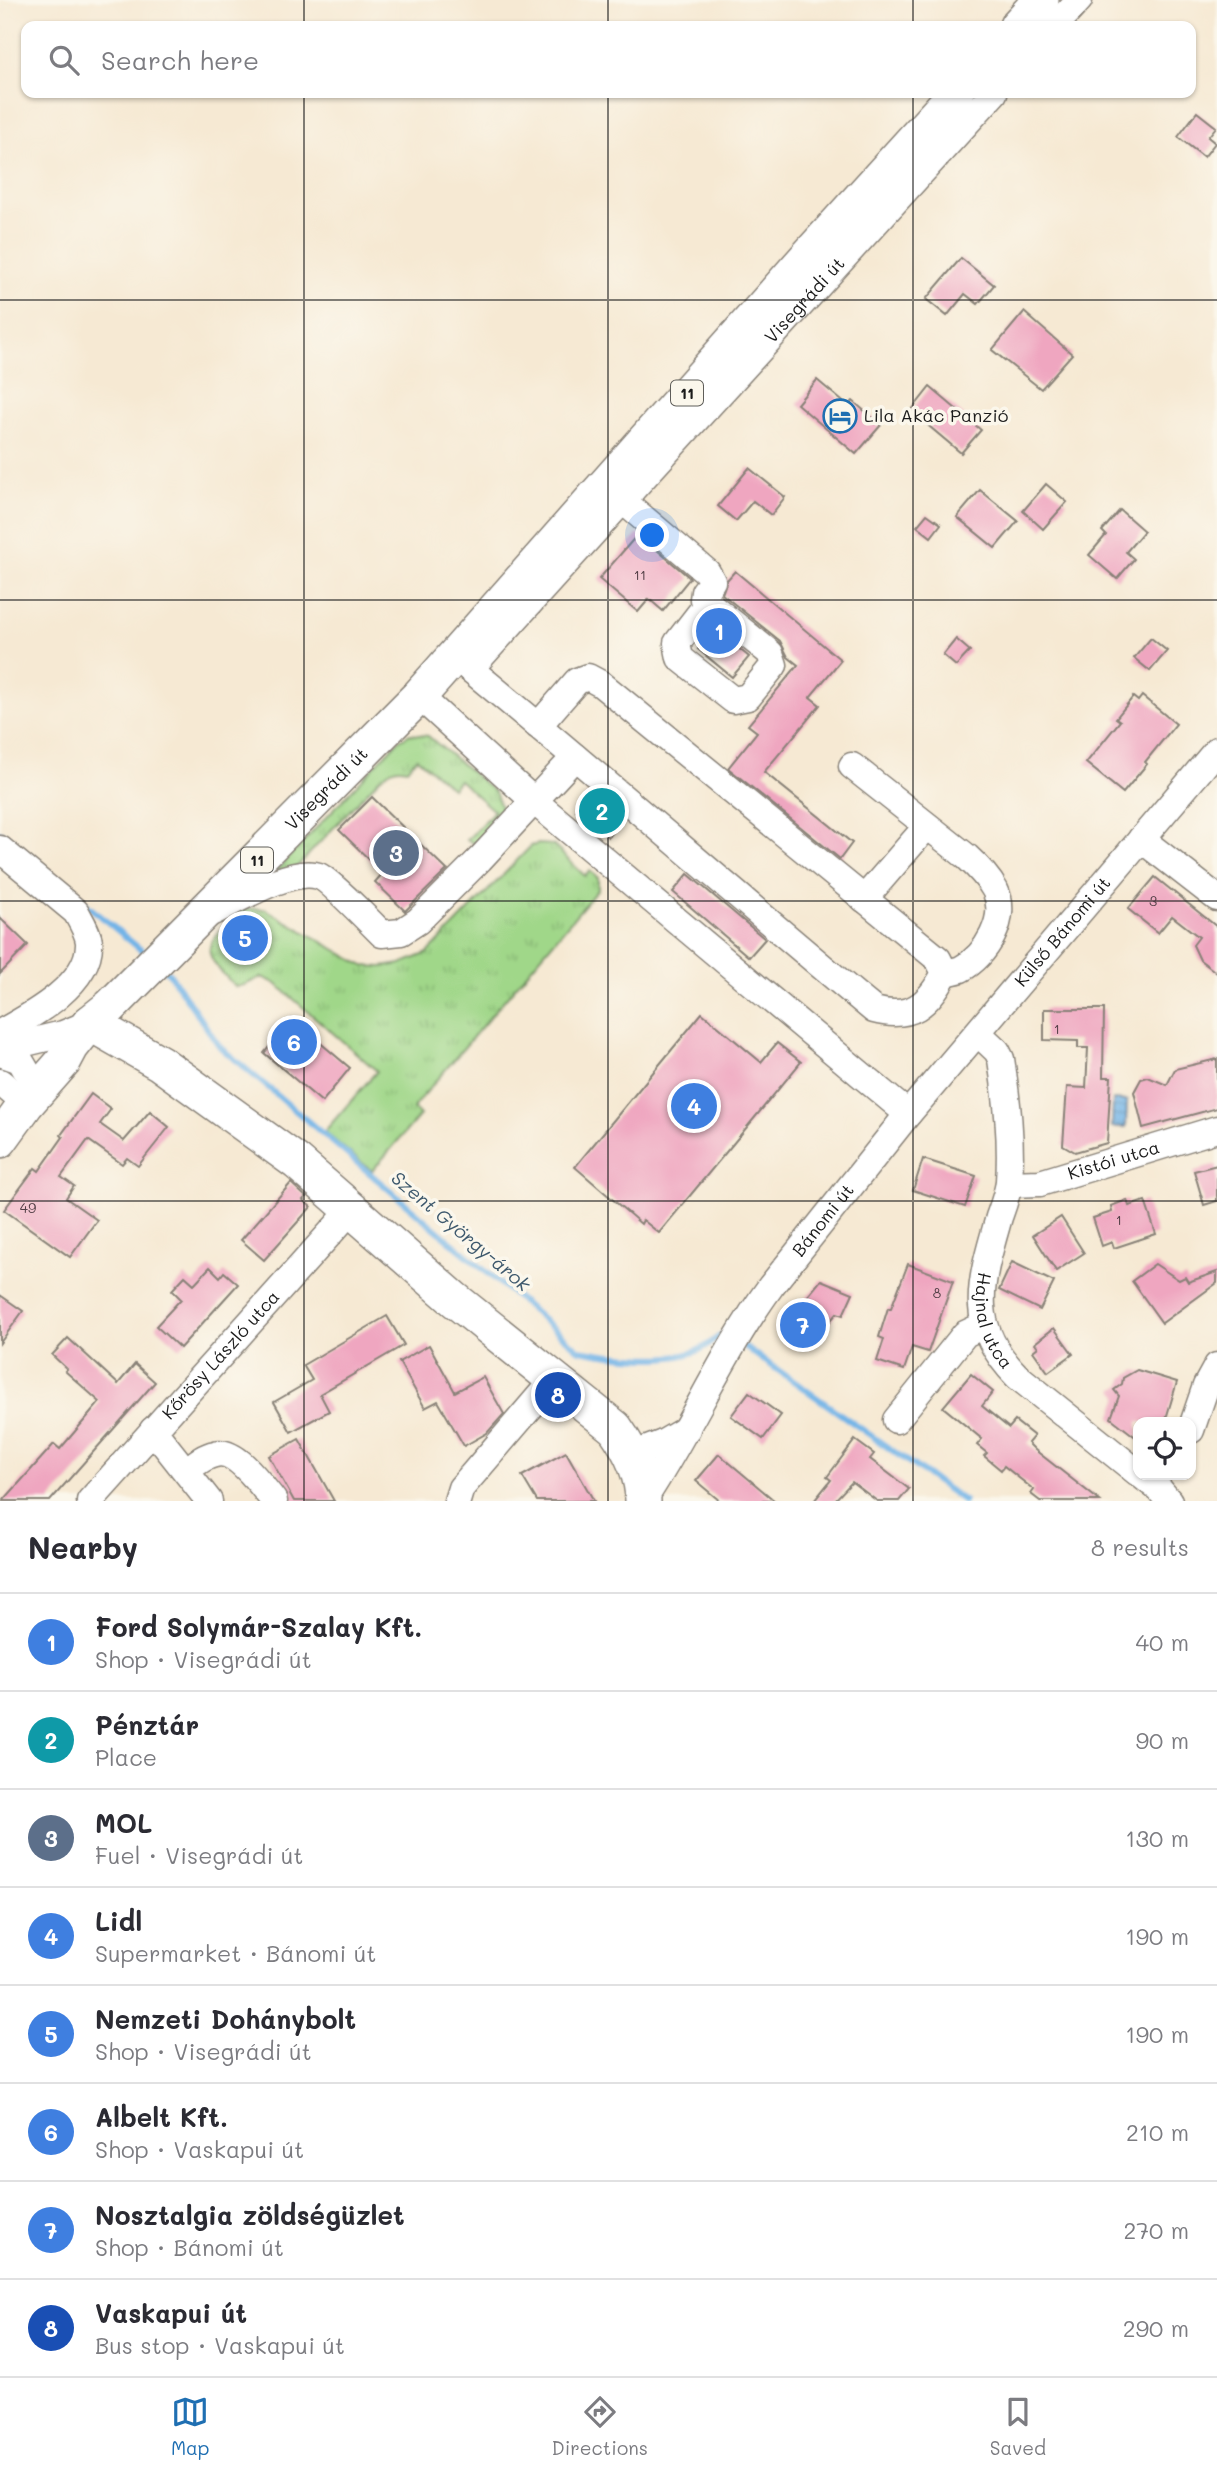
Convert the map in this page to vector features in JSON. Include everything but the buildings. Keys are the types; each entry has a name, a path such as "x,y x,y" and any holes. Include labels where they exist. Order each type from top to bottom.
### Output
{"main road":[{"path":"1022,21 1041,0"},
{"name":"Visegrádi út","path":"196,921 419,696 463,662 623,489 798,267 951,98"},
{"name":"11","path":"0,1140 19,1094 63,1062 80,1035 196,921"},
{"path":"147,970 133,1004 139,1033 160,1063"},
{"path":"80,1035 96,1039 114,1055 226,1111"},
{"path":"80,1035 160,1063 297,1161 454,1299 615,1428 632,1455 642,1487 643,1500"}],"street":[{"path":"1060,21 1079,0"},
{"name":"Visegrádi út","path":"623,489 989,98"},
{"path":"623,489 707,572 712,582 704,592 703,599 708,603"},
{"path":"463,662 538,726 575,757 657,823 698,863 874,1010 891,1015 912,1011 934,995 944,973 938,959 601,684 588,677 577,681 538,726"},
{"path":"419,696 534,801 908,1114"},
{"name":"Külső Bánomi út","path":"908,1114 1217,750"},
{"path":"196,921 261,888 304,875 320,876 382,934 401,932 418,921 575,757"},
{"path":"852,766 985,873 997,893 1000,914 995,930 979,954 961,969 944,973"},
{"path":"864,900 927,826"},
{"path":"1141,839 1217,898"},
{"path":"0,849 76,912 84,926 89,944 83,966 69,987 34,1014 0,1032"},
{"name":"Hajnal utca","path":"978,1033 997,1051 1001,1059 1009,1108 1009,1184 984,1272 981,1300 984,1325 992,1345 1003,1362 1017,1376 1155,1482"},
{"path":"0,1051 63,1034 80,1035"},
{"path":"0,1051 20,1060 30,1077 19,1094"},
{"name":"Bánomi út","path":"687,1429 743,1328 771,1286 908,1114"},
{"name":"Kistói utca","path":"1009,1184 1041,1183 1217,1129"},
{"name":"Kőrösy László utca","path":"90,1501 352,1209"},
{"path":"896,1420 965,1334 984,1325"},
{"path":"1195,1417 1206,1386 1217,1366"},
{"path":"457,1501 461,1488 544,1391 557,1380"},
{"path":"632,1455 663,1443 687,1429"},
{"path":"643,1500 687,1429"},
{"path":"153,1430 209,1501"},
{"path":"186,1471 201,1459 217,1453 229,1454 257,1478 274,1501"}],"green space":[{"path":"410,734 428,736 495,792 503,813 499,831 477,845 467,840 494,811 459,780 452,788 417,758 407,769 393,769 380,778 296,868 270,877 398,741"},
{"path":"553,845 585,876 590,871 598,878 598,889 413,1108 420,1115 372,1171 324,1132 377,1071 275,983 262,977 236,987 214,963 210,946 242,908 265,909 364,966 401,964 428,953 531,846"}],"water":[{"path":"1113,1100 1127,1101 1126,1127 1112,1127"}],"waterway":[{"name":"Szent György-árok","path":"0,833 11,842"},
{"name":"Szent György-árok","path":"82,901 146,954"},
{"name":"Szent György-árok","path":"162,968 169,973 220,1047 579,1350 641,1358 674,1357 701,1349 724,1333 730,1337"},
{"name":"Szent György-árok","path":"742,1345 964,1501"}],"place":[{"name":"Lila Akác Panzió","path":"840,416"},
{"name":"Ford Solymár-Szalay Kft.","path":"719,631"},
{"name":"Pénztár","path":"602,811"},
{"name":"MOL","path":"396,853"},
{"name":"Nemzeti Dohánybolt","path":"245,938"},
{"name":"Albelt Kft.","path":"294,1042"},
{"name":"Lidl","path":"694,1106"},
{"name":"Nosztalgia zöldségüzlet","path":"803,1325"},
{"name":"Vaskapui út","path":"558,1395"}]}
